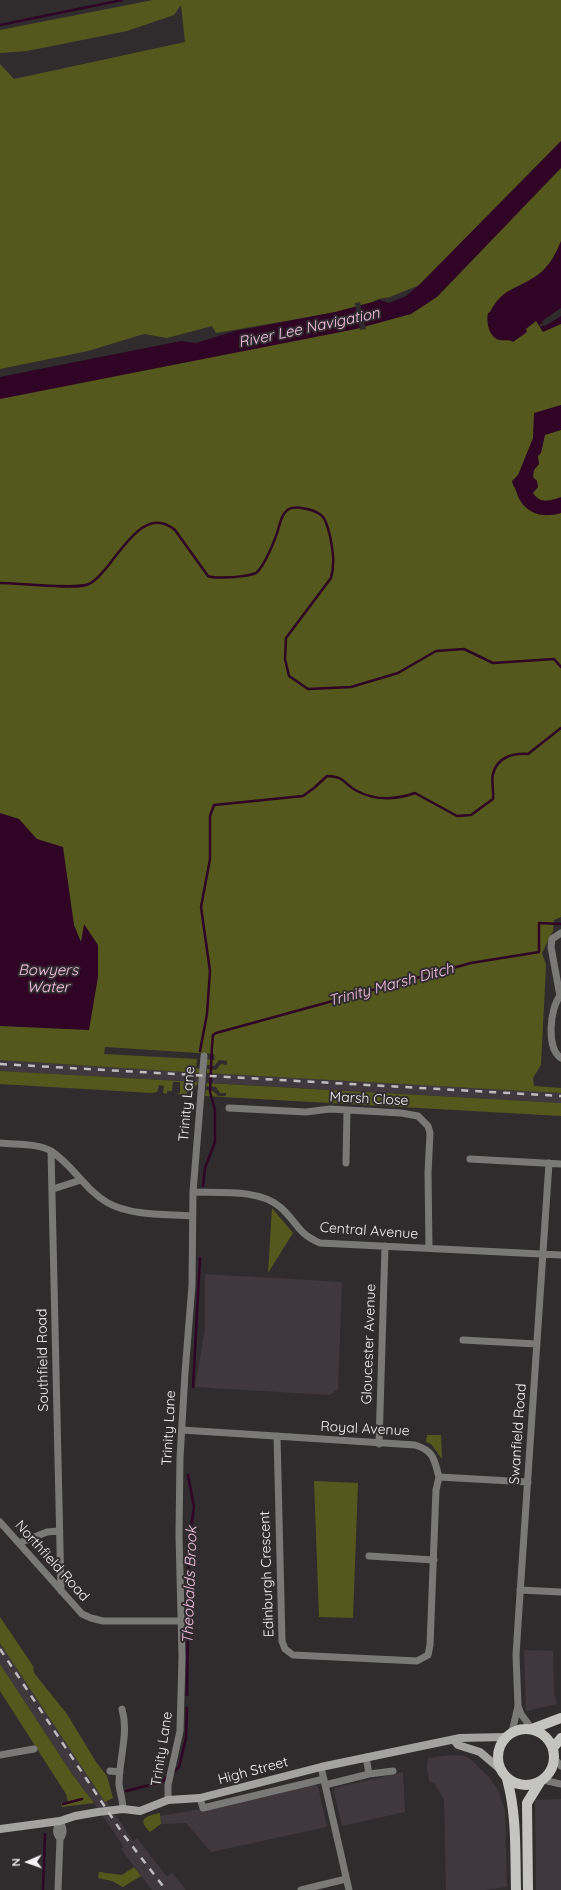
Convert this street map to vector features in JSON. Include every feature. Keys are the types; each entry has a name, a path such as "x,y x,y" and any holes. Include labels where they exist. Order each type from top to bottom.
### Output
{"main road":[{"path":"500,1769 500,1750 509,1735 561,1718"},
{"path":"528,1890 527,1803 553,1765 558,1762 553,1748 544,1735 532,1728"},
{"name":"High Street","path":"0,1829 60,1821 81,1815 123,1809 140,1811 168,1800 200,1798 320,1767 366,1757 460,1738 509,1735"},
{"path":"553,1748 561,1738"},
{"path":"454,1740 458,1745 480,1752 500,1769 507,1779 513,1799 516,1890"},
{"path":"507,1779 522,1784 542,1781"}],"street":[{"path":"561,933 552,939 551,946 560,996 554,1004 551,1031 554,1050 561,1058"},
{"name":"Trinity Lane","path":"168,1800 169,1782 180,1731 181,1621 179,1534 182,1430 192,1285 193,1192 204,1056"},
{"name":"Marsh Close","path":"229,1108 306,1112 330,1109 411,1114 418,1116 428,1126 430,1143 428,1183 430,1221 429,1248"},
{"path":"346,1163 347,1110"},
{"path":"0,1143 27,1145 51,1151 67,1164 97,1196 120,1208 139,1212 192,1216"},
{"name":"Southfield Road","path":"51,1151 61,1590"},
{"path":"470,1159 561,1164"},
{"name":"Swanfield Road","path":"532,1728 521,1714 518,1706 516,1655 549,1163"},
{"path":"52,1189 81,1180"},
{"name":"Central Avenue","path":"193,1192 262,1197 281,1208 302,1234 320,1243 561,1255"},
{"name":"Gloucester Avenue","path":"379,1444 385,1246"},
{"path":"463,1340 537,1344"},
{"name":"Royal Avenue","path":"182,1430 379,1444 415,1444 430,1452 434,1459 439,1477"},
{"name":"Edinburgh Crescent","path":"277,1436 282,1641 284,1647 289,1653 296,1656 408,1661 417,1661 424,1658 430,1650 436,1490 439,1477"},
{"path":"439,1477 528,1482"},
{"name":"Northfield Road","path":"0,1522 82,1614 103,1621 181,1621"},
{"path":"19,1543 47,1532 59,1531"},
{"path":"369,1556 434,1560"},
{"path":"520,1590 561,1592"},
{"name":"Swanfield Road","path":"509,1735 518,1706"},
{"path":"122,1709 124,1720 119,1785 123,1809"},
{"path":"0,1754 34,1749"},
{"path":"366,1757 369,1774"},
{"path":"320,1767 348,1890"},
{"path":"110,1770 120,1772"},
{"path":"200,1798 203,1808 324,1782 393,1771"},
{"path":"542,1781 561,1784"},
{"path":"58,1890 60,1839 64,1834 64,1829 60,1821"},
{"path":"301,1890 346,1880"}],"shaded area":[{"path":"153,0 561,0 561,144 422,284 390,297 378,299 362,308 216,333 212,326 167,338 144,334 88,351 0,369 0,64 14,79 185,42 181,5 174,15 127,31 27,51 0,53 0,30"},
{"path":"561,166 561,917 554,920 553,931 542,953 546,965 541,1065 533,1078 534,1086 561,1088 561,1093 207,1073 207,1069 216,1070 221,1064 227,1065 227,1061 219,1060 214,1066 207,1065 207,1059 215,1060 214,1054 105,1047 104,1054 197,1059 196,1068 200,1069 200,1073 0,1060 0,395 383,320"},
{"path":"0,1060 200,1073 199,1082 0,1071"},
{"path":"0,1071 198,1082 194,1088 187,1090 187,1095 176,1094 180,1093 180,1082 173,1082 172,1091 167,1091 167,1094 163,1093 164,1086 159,1085 157,1092 152,1093 0,1084"},
{"path":"213,1073 561,1093 561,1103 213,1083"},
{"path":"207,1083 561,1103 561,1116 205,1096 206,1090 213,1091 218,1096 226,1096 226,1093 220,1093 216,1087 206,1086"},
{"path":"272,1208 293,1233 268,1273"},
{"path":"205,1274 342,1282 338,1389 330,1395 195,1387 205,1329"},
{"path":"427,1435 441,1435 442,1459 431,1444 426,1442"},
{"path":"314,1481 358,1483 353,1618 319,1617"},
{"path":"0,1617 33,1666 34,1673 67,1714 96,1762 107,1776 113,1798 105,1802 0,1643"},
{"path":"0,1643 133,1841 137,1838 167,1877 172,1873 186,1890 152,1890 121,1849 124,1847 72,1774 0,1664"},
{"path":"524,1650 553,1651 554,1694 557,1704 526,1711"},
{"path":"0,1664 72,1774 94,1803 62,1807 61,1803 68,1802 66,1794 0,1691"},
{"path":"452,1755 465,1756 470,1759 489,1777 498,1790 505,1811 507,1887 484,1890 446,1890 444,1799 435,1784 429,1781 427,1768 428,1758"},
{"path":"403,1772 405,1812 342,1826 334,1792 335,1788"},
{"path":"314,1785 318,1786 327,1827 211,1852 186,1823 161,1824 160,1816 236,1803"},
{"path":"561,1799 561,1890 536,1890 535,1800"},
{"path":"160,1813 161,1824 150,1832 144,1824 144,1819 150,1815"},
{"path":"134,1867 141,1876 123,1887 112,1881 98,1878 99,1872 122,1875"}],"water":[{"name":"River Lee Navigation","path":"561,141 561,168 437,297 411,314 356,329 0,399 0,377 181,341 196,343 235,331 335,312 380,300 389,303 406,296 418,286"},
{"path":"561,241 561,324 543,332 536,321 526,329 527,332 513,342 496,339 489,329 487,321 488,313 504,294 538,275 553,257"},
{"path":"561,405 561,430 545,435 541,453 538,456 539,464 534,470 533,477 537,481 538,487 533,493 539,499 546,501 561,497 561,513 554,515 540,514 523,505 512,481 518,475 533,438 534,413"},
{"name":"Bowyers Water","path":"0,813 19,819 37,839 63,847 74,925 81,942 84,924 98,945 98,977 89,1030 0,1026"}],"pier":[{"path":"360,302 366,329 360,330 355,303"},
{"path":"561,308 561,316 545,326 544,325 541,327 539,325 543,323 542,321"}],"waterway":[{"path":"0,25 122,0"},
{"path":"0,583 60,586 82,586 89,584 98,577 139,530 150,524 162,523 175,530 208,576 221,578 251,575 259,570 266,559 285,513 289,509 296,507 313,511 324,518 330,536 333,557 331,578 286,638 285,659 289,676 308,689 351,687 398,673 436,651 464,649 493,663 554,659 561,667"},
{"name":"Theobalds Brook","path":"200,1051 207,1014 210,971 201,907 210,859 210,816 214,805 303,796 327,776 341,779 352,788 371,797 393,798 415,793 457,816 471,815 493,799 492,776 495,768 502,760 511,755 528,754 561,728"},
{"name":"Trinity Marsh Ditch","path":"203,1186 205,1168 215,1142 215,1110 210,1092 213,1035 471,963 539,952 539,923 561,924"},
{"name":"Theobalds Brook","path":"193,1387 200,1258"},
{"name":"Theobalds Brook","path":"187,1695 189,1542 194,1507 188,1475"},
{"name":"Theobalds Brook","path":"172,1773 179,1767 186,1738 187,1708"},
{"name":"Theobalds Brook","path":"126,1791 162,1782 168,1776"},
{"name":"Theobalds Brook","path":"63,1804 82,1799"},
{"name":"Theobalds Brook","path":"43,1890 45,1834"}],"railway":[{"path":"0,1064 561,1096"},
{"path":"0,1649 123,1834 166,1890"}]}
